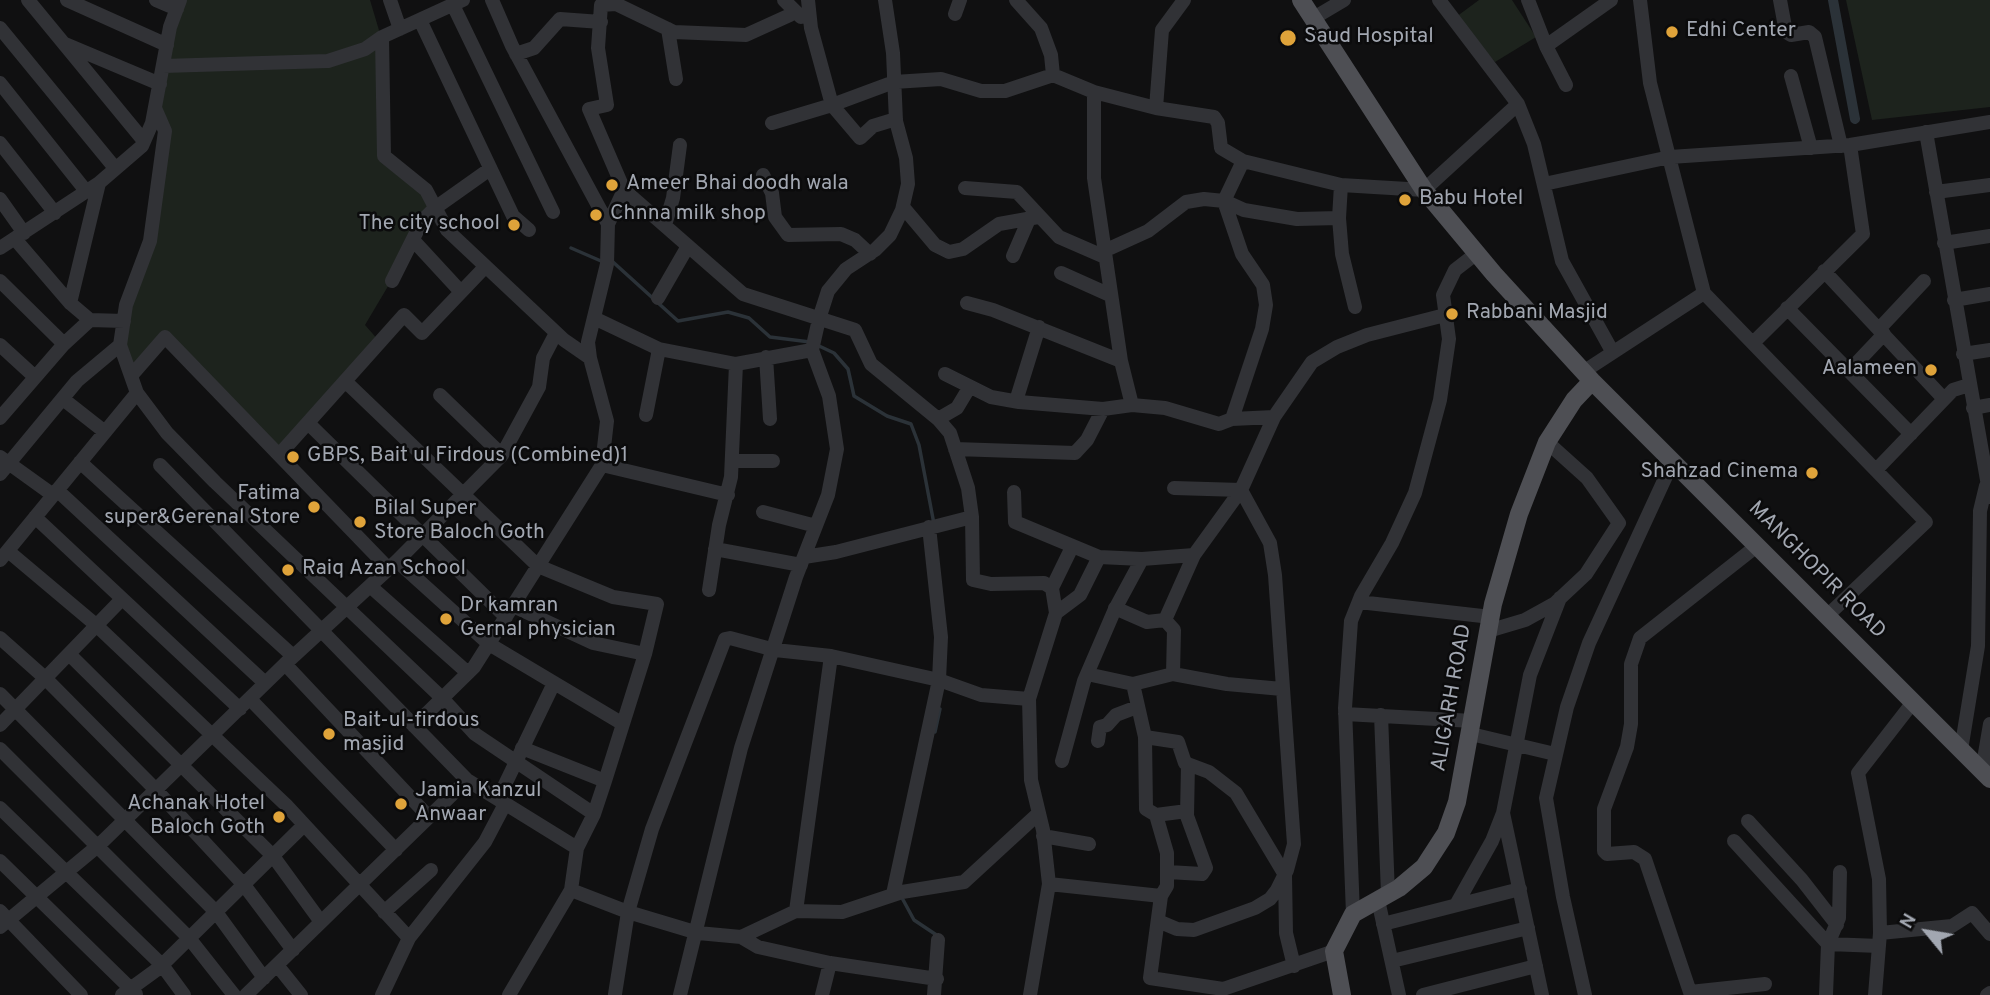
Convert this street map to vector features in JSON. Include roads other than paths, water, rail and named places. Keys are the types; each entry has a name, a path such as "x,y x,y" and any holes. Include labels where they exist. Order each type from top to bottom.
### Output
{"main road":[{"name":"MANGHOPIR ROAD","path":"1301,0 1424,190 1477,253 1588,377 1986,775"},
{"name":"ALIGARH ROAD","path":"1353,914 1383,897 1424,867 1446,833 1457,802 1490,624 1519,514 1547,442 1588,377"},
{"path":"1342,995 1334,951 1353,914"}],"street":[{"path":"28,0 144,141"},
{"path":"67,0 167,45"},
{"path":"0,248 92,187 144,141 155,108 178,4 156,0"},
{"path":"390,0 400,29"},
{"path":"492,0 516,54 608,225"},
{"path":"784,0 811,28"},
{"path":"808,0 811,28 832,105 860,138 873,127 896,119"},
{"path":"680,995 698,933 741,748 802,561 828,495 837,449 829,397 813,344 819,319 828,291 846,269 870,254 890,235 903,208 908,184 896,119 885,0"},
{"path":"1016,0 1041,28 1051,55 1053,75"},
{"path":"1156,108 1162,30 1184,0"},
{"path":"1312,19 1344,0"},
{"path":"1457,0 1442,4 1518,104 1534,144 1562,261 1612,351"},
{"path":"1528,0 1546,46 1566,85"},
{"path":"1546,46 1611,0"},
{"path":"1640,0 1650,83 1704,293 1926,522 1828,615"},
{"path":"1754,342 1863,234 1845,145 1815,37 1809,32 1791,35 1786,32 1780,0"},
{"path":"163,66 328,61 365,49 382,37 458,2 553,212"},
{"path":"790,15 746,35 668,29 616,4 601,2 598,48 607,105 589,108 624,190 743,294 855,330 871,364 938,419 950,433 968,488 972,517 973,580 991,584 1044,583 1052,588"},
{"path":"516,54 534,48 560,19 601,22"},
{"path":"420,20 513,216 529,230"},
{"path":"0,28 115,168"},
{"path":"668,29 676,79"},
{"path":"382,37 384,156 426,190 447,230 556,333 590,358"},
{"path":"64,43 160,84"},
{"path":"772,123 894,82 941,79 981,91 1005,91 1053,75 1094,92 1156,108 1214,117 1218,123 1221,148 1243,161 1341,185 1424,190 1518,104"},
{"path":"1791,76 1811,148"},
{"path":"0,83 92,187"},
{"path":"1094,92 1094,178 1110,296 1132,405"},
{"path":"155,108 165,131 150,242 126,305 120,345 137,393 167,433 441,697 475,734 594,814"},
{"path":"1544,184 1670,158 1845,145 1990,122"},
{"path":"1926,132 1963,354 1986,460 1988,492 1980,511 1978,646 1961,750"},
{"path":"0,143 55,213"},
{"path":"665,225 673,198 680,145"},
{"path":"1233,419 1262,329 1266,305 1264,285 1242,254 1224,201 1243,161"},
{"path":"392,281 422,221 435,208 490,169"},
{"path":"763,175 772,193 775,217 788,236 841,234 855,240 870,254"},
{"path":"1936,192 1990,184"},
{"path":"1341,185 1339,218 1342,254 1355,307"},
{"path":"70,303 92,187"},
{"path":"965,188 1017,192 1033,218 1059,237 1104,254 1148,232 1186,202 1204,199 1224,201 1244,210 1297,219 1339,218"},
{"path":"414,726 468,673 489,644 602,465 607,421 590,358 589,342 607,260 608,225 624,190"},
{"path":"0,199 19,236 70,303 90,320 124,321"},
{"path":"903,208 935,245 949,252 963,249 999,224 1033,218"},
{"path":"1013,256 1033,218"},
{"path":"1944,243 1990,236"},
{"path":"413,240 461,292"},
{"path":"659,298 688,246"},
{"path":"1353,914 1345,714 1351,621 1392,544 1415,493 1440,400 1449,339 1443,295 1455,270 1477,253"},
{"path":"279,455 404,315 422,333 485,267"},
{"path":"1824,271 1944,399"},
{"path":"1060,273 1110,296"},
{"path":"0,281 64,345"},
{"path":"1849,371 1924,281"},
{"path":"1588,377 1612,351 1704,293"},
{"path":"1954,300 1990,294"},
{"path":"967,303 1039,327 1121,361"},
{"path":"1787,308 1910,434"},
{"path":"1165,620 1194,555 1241,490 1274,417 1304,373 1323,355 1367,335 1446,315"},
{"path":"594,318 659,349 736,364 813,344"},
{"path":"3,410 90,320"},
{"path":"1016,401 1039,327"},
{"path":"81,995 3,919 38,897 99,845 289,660 393,565 502,455 539,387 543,358 556,333"},
{"path":"131,376 165,337 279,455 393,565 489,644 623,724"},
{"path":"0,345 35,377"},
{"path":"120,345 78,381 3,465 55,492 265,683"},
{"path":"646,415 659,349"},
{"path":"1963,354 1990,350"},
{"path":"765,357 770,419"},
{"path":"709,590 715,549 728,495 736,364"},
{"path":"945,374 991,397 1016,401 1102,409 1132,405 1165,408 1219,424 1233,419 1274,417"},
{"path":"345,381 538,566 613,597 657,604 645,654 605,781 594,814 576,848 571,890 509,995"},
{"path":"1877,469 1953,390 1969,385"},
{"path":"938,419 957,408 969,387"},
{"path":"137,393 4,555 96,625 304,825 409,938"},
{"path":"440,395 502,455"},
{"path":"62,399 105,432"},
{"path":"1973,408 1990,405"},
{"path":"955,449 1075,453 1087,440 1102,409"},
{"path":"308,423 421,537 509,612 593,643 645,654"},
{"path":"1547,442 1587,478 1619,523 1642,532"},
{"path":"732,461 773,461"},
{"path":"1586,995 1563,897 1546,798 1555,754 1589,643 1673,461"},
{"path":"80,462 289,660 429,817"},
{"path":"160,465 467,780 576,848"},
{"path":"602,465 728,495"},
{"path":"1174,488 1241,490"},
{"path":"1158,921 1177,929 1194,930 1229,918 1270,899 1284,875 1294,844 1273,556 1259,521 1241,490"},
{"path":"1014,492 1015,522 1099,557 1142,559 1194,555"},
{"path":"763,512 816,526"},
{"path":"35,517 122,599 245,704 396,850"},
{"path":"715,549 802,561 972,517"},
{"path":"1359,602 1490,624 1525,620 1560,598 1586,574 1619,523"},
{"path":"897,893 942,681 933,526"},
{"path":"1758,545 1640,638 1631,664 1631,724 1627,747 1604,809 1604,851 1607,854 1634,852 1645,859 1691,994 1765,984"},
{"path":"1030,995 1049,884 1044,836 1031,780 1029,699 1056,612 1052,588 1072,547"},
{"path":"1056,612 1080,596 1099,557"},
{"path":"1062,761 1087,674 1115,608 1142,559"},
{"path":"370,586 468,673"},
{"path":"1456,905 1492,841 1503,813 1530,675 1560,598"},
{"path":"0,725 122,599"},
{"path":"1115,608 1147,622 1165,620"},
{"path":"1165,620 1174,630 1172,674"},
{"path":"0,638 45,678 156,790 244,885 293,950"},
{"path":"615,994 628,912 652,830 723,641 730,638 775,650 831,656 942,681 981,695 1029,699"},
{"path":"69,654 273,856 321,922"},
{"path":"796,911 831,656"},
{"path":"1087,674 1133,684 1172,674 1282,689"},
{"path":"385,994 409,938 485,842 515,763 554,683"},
{"path":"1133,684 1144,737 1146,809 1156,815 1187,811"},
{"path":"0,694 216,912 264,978"},
{"path":"1875,995 1879,940 1879,879 1858,773 1914,701"},
{"path":"1098,741 1100,727 1107,725 1119,713 1136,707"},
{"path":"1345,714 1381,715 1472,727 1515,745 1555,754"},
{"path":"1381,715 1383,924 1399,995"},
{"path":"1986,775 1990,724"},
{"path":"1144,737 1178,742 1183,761 1209,772 1236,793 1284,875 1286,933 1294,966"},
{"path":"522,748 605,781"},
{"path":"0,750 99,845 190,938 234,995"},
{"path":"1168,873 1205,872 1187,811 1188,764"},
{"path":"246,995 467,780"},
{"path":"0,808 163,965 184,995"},
{"path":"571,890 628,912 698,933 741,937 796,911 842,912 897,893 964,882 1039,813"},
{"path":"1503,813 1542,995"},
{"path":"1156,815 1167,853 1168,873 1166,890 1161,897 1150,978 1223,989 1334,951"},
{"path":"1748,821 1802,880 1837,925"},
{"path":"0,861 130,992 163,965 304,825"},
{"path":"1044,836 1089,844"},
{"path":"1734,841 1828,944"},
{"path":"384,912 431,870"},
{"path":"1826,995 1828,944 1837,925 1841,905 1840,872"},
{"path":"1049,884 1161,897"},
{"path":"1383,924 1520,889"},
{"path":"1828,944 1879,940 1952,926 1972,913 1990,934"},
{"path":"1392,961 1528,928"},
{"path":"741,937 752,945 830,963 937,979"},
{"path":"934,995 938,940"},
{"path":"822,995 830,963"},
{"path":"277,965 301,995"},
{"path":"1423,995 1536,966"}],"waterway":[{"path":"1833,0 1855,119"},
{"path":"571,248 601,261"},
{"path":"613,262 678,321 728,312 749,318 770,337 810,342"},
{"path":"817,345 834,353 848,369 854,396 887,416 911,424 919,445 934,524"},
{"path":"935,732 940,709"},
{"path":"901,896 914,920 938,936"}],"place":[{"name":"Edhi Center","path":"1672,32"},
{"name":"Saud Hospital","path":"1288,38"},
{"name":"Ameer Bhai doodh wala","path":"612,185"},
{"name":"Babu Hotel","path":"1405,200"},
{"name":"Chnna milk shop","path":"596,215"},
{"name":"The city school","path":"514,225"},
{"name":"Rabbani Masjid","path":"1452,314"},
{"name":"Aalameen","path":"1931,370"},
{"name":"GBPS, Bait ul Firdous (Combined)1","path":"293,457"},
{"name":"Shahzad Cinema","path":"1812,473"},
{"name":"Fatima super&Gerenal Store","path":"314,507"},
{"name":"Bilal Super Store Baloch Goth","path":"360,522"},
{"name":"Raiq Azan School","path":"288,570"},
{"name":"Dr kamran Gernal physician","path":"446,619"},
{"name":"Bait-ul-firdous masjid","path":"329,734"},
{"name":"Jamia Kanzul Anwaar","path":"401,804"},
{"name":"Achanak Hotel Baloch Goth","path":"279,817"}]}
